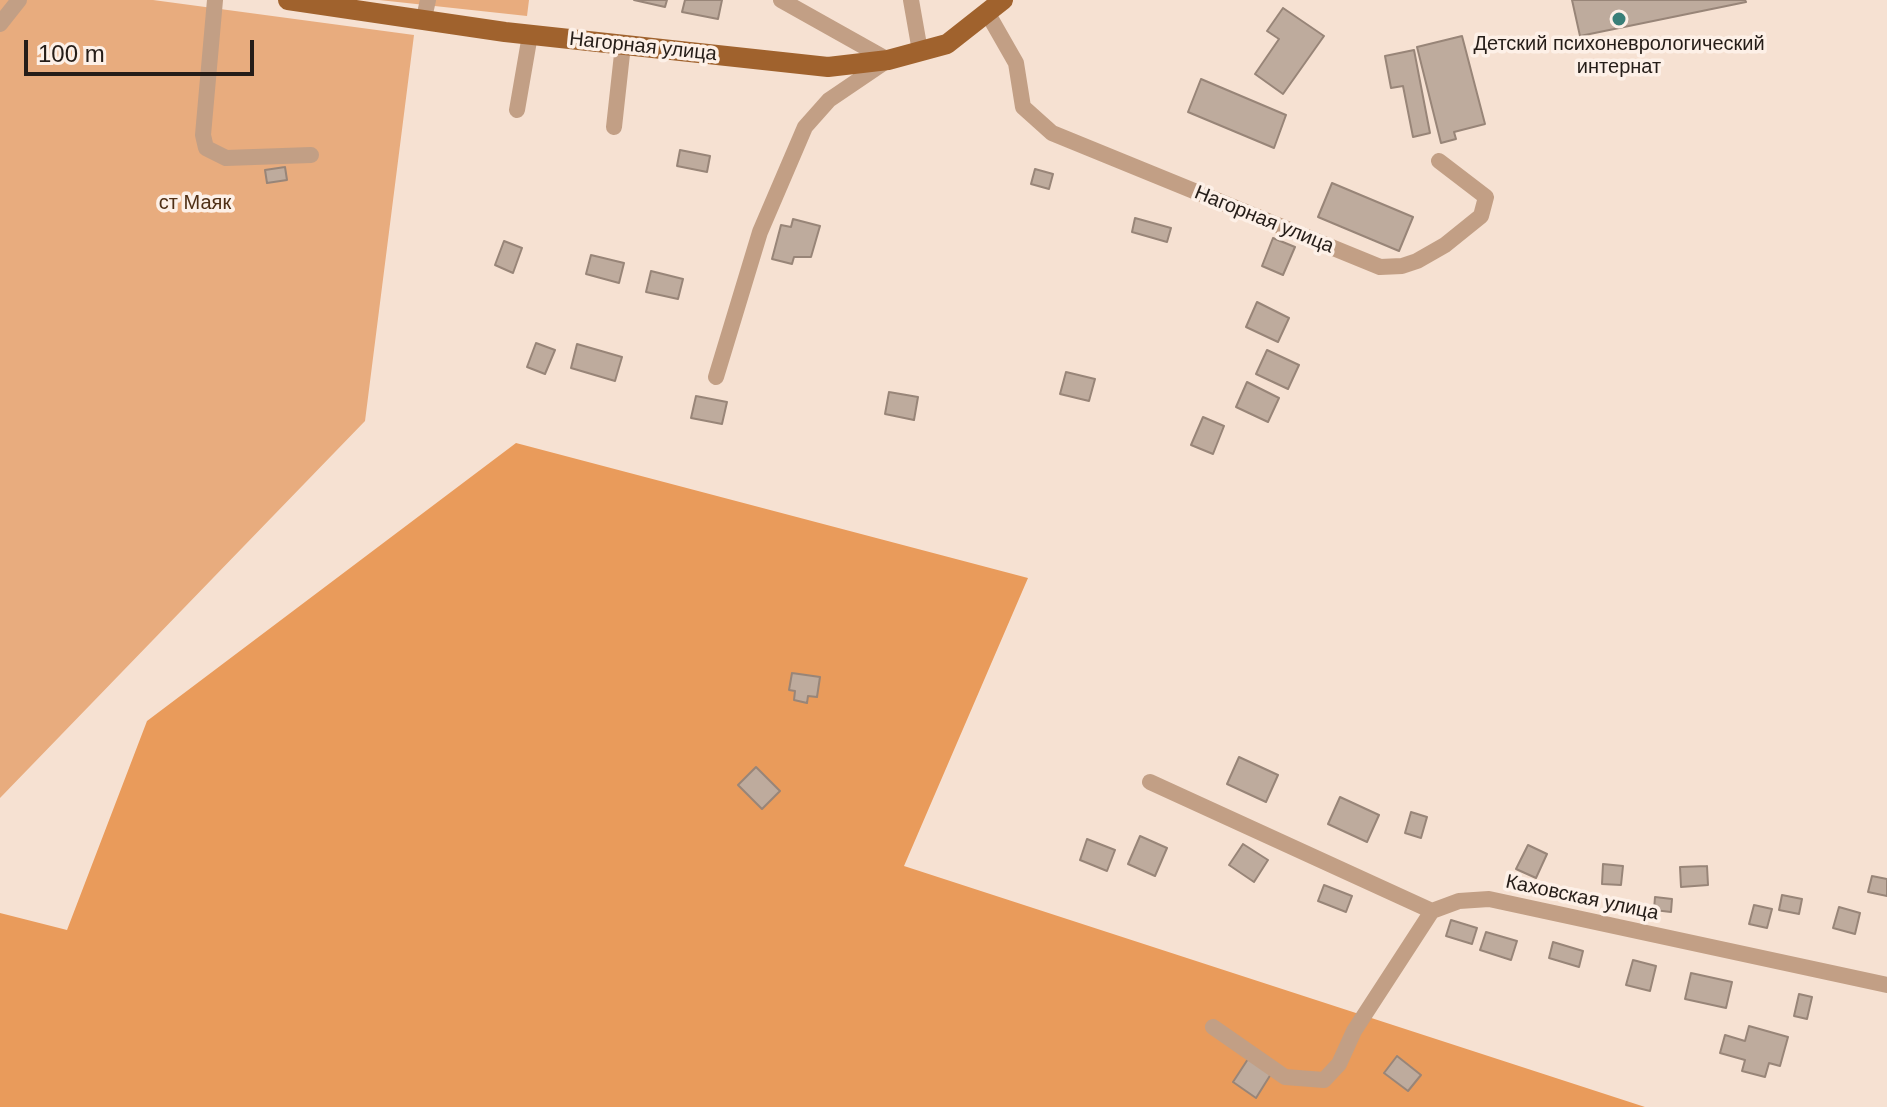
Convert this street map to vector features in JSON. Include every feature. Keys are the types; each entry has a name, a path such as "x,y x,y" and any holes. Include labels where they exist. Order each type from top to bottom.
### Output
{"main road":[{"name":"Нагорная улица","path":"288,0 426,9 530,35 828,67 888,60 947,44 996,7"}],"street":[{"path":"0,24 19,0"},
{"path":"215,0 203,135 206,148 226,158 311,155"},
{"path":"716,377 760,232 805,127 829,100 888,60 781,0"},
{"path":"911,0 920,51"},
{"name":"Нагорная улица","path":"996,7 1013,55 1023,107 1052,133 1380,267 1402,266 1417,261 1445,245 1481,216 1486,197 1439,161"},
{"path":"517,110 530,35"},
{"path":"614,127 623,45"},
{"path":"1150,782 1432,911 1354,1031 1339,1064 1324,1080 1285,1077 1213,1027"},
{"name":"Каховская улица","path":"1432,911 1459,901 1489,899 1887,985"}],"green space":[{"name":"ст Маяк","path":"0,0 153,0 414,35 365,421 0,798"},
{"path":"379,0 529,0 527,16"}],"shaded area":[{"path":"516,443 1028,578 904,866 1645,1107 0,1107 0,913 67,930 147,721"}],"building":[{"path":"634,0 667,0 665,7"},
{"path":"685,0 722,0 718,19 682,12"},
{"name":"Детский психоневрологический интернат","path":"1572,0 1745,0 1746,2 1580,36"},
{"path":"1283,8 1324,36 1283,94 1255,74 1279,39 1267,31"},
{"path":"1462,36 1485,124 1454,132 1456,139 1441,143 1417,47"},
{"path":"1414,50 1430,133 1413,137 1403,86 1391,88 1385,56"},
{"path":"1201,79 1286,115 1274,148 1188,112"},
{"path":"680,150 710,156 707,172 677,166"},
{"path":"285,167 287,180 267,183 265,170"},
{"path":"1035,169 1053,174 1049,189 1031,184"},
{"path":"1332,183 1413,217 1399,251 1318,217"},
{"path":"1135,218 1171,228 1167,242 1132,232"},
{"path":"793,219 820,226 811,257 794,257 792,264 772,259 781,225 791,227"},
{"path":"1273,238 1295,247 1283,275 1262,266"},
{"path":"504,241 522,248 513,273 495,265"},
{"path":"591,255 624,263 619,283 586,274"},
{"path":"651,271 683,279 678,299 646,292"},
{"path":"1257,302 1289,318 1278,342 1246,327"},
{"path":"536,343 555,350 545,374 527,367"},
{"path":"577,344 622,357 615,381 571,368"},
{"path":"1267,350 1299,365 1288,389 1256,374"},
{"path":"1066,372 1095,379 1089,401 1060,394"},
{"path":"1247,382 1279,398 1268,422 1236,407"},
{"path":"889,392 918,397 914,420 885,414"},
{"path":"696,396 727,402 722,424 691,418"},
{"path":"1203,417 1224,426 1213,454 1191,445"},
{"path":"792,673 820,677 817,697 808,696 807,703 794,700 795,691 789,690"},
{"path":"1239,757 1278,775 1266,802 1227,784"},
{"path":"756,767 780,791 762,809 738,785"},
{"path":"1340,797 1379,815 1367,842 1328,824"},
{"path":"1411,812 1427,817 1421,838 1405,833"},
{"path":"1140,836 1167,848 1155,876 1128,864"},
{"path":"1087,839 1115,850 1107,871 1080,860"},
{"path":"1243,844 1268,860 1254,882 1229,865"},
{"path":"1528,845 1547,854 1536,878 1516,869"},
{"path":"1603,864 1623,866 1621,885 1602,884"},
{"path":"1707,866 1708,885 1681,887 1680,867"},
{"path":"1872,876 1887,879 1887,896 1868,892"},
{"path":"1324,885 1352,896 1346,912 1318,901"},
{"path":"1782,895 1802,899 1799,914 1779,910"},
{"path":"1655,897 1672,899 1671,912 1654,910"},
{"path":"1754,905 1772,909 1767,928 1749,924"},
{"path":"1839,907 1860,913 1855,934 1833,928"},
{"path":"1451,920 1477,928 1472,944 1446,936"},
{"path":"1486,932 1517,941 1511,960 1480,950"},
{"path":"1553,942 1583,951 1579,967 1549,958"},
{"path":"1633,960 1656,966 1650,991 1626,985"},
{"path":"1691,973 1732,982 1726,1008 1685,999"},
{"path":"1799,994 1812,997 1807,1019 1794,1016"},
{"path":"1749,1026 1788,1037 1780,1066 1769,1063 1765,1077 1742,1071 1745,1060 1720,1053 1725,1035 1745,1041"},
{"path":"1397,1056 1421,1075 1408,1091 1384,1073"},
{"path":"1248,1059 1271,1074 1256,1098 1233,1082"}],"place":[{"name":"Детский психоневрологический интернат","path":"1619,19"}]}
